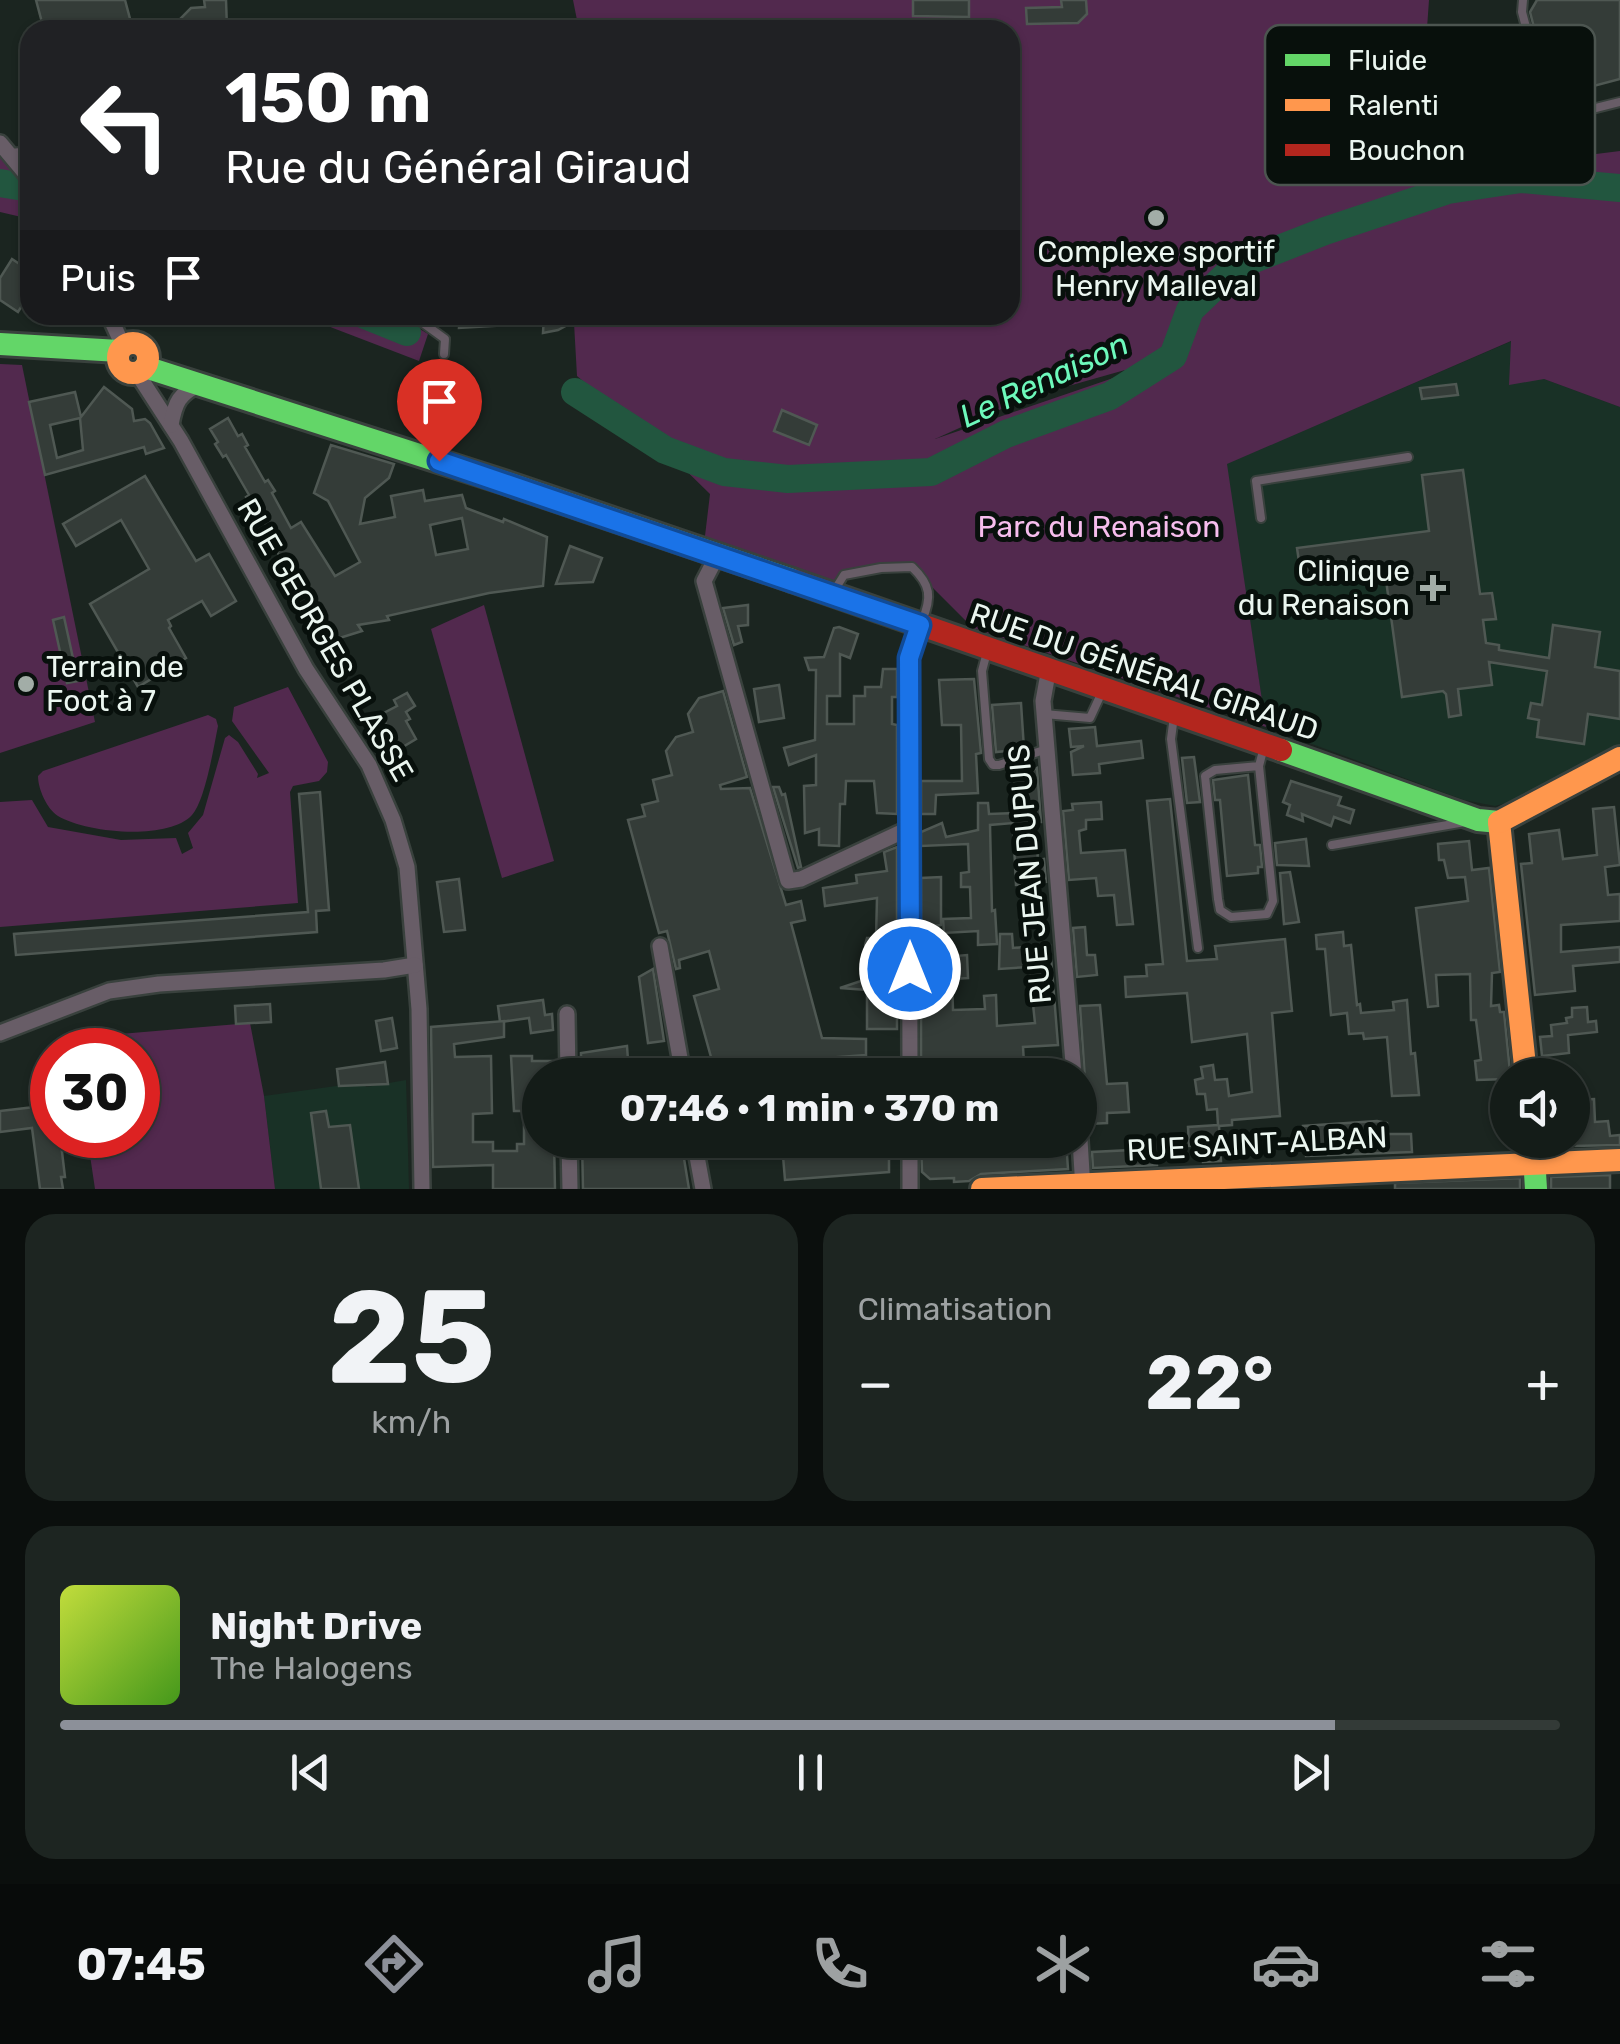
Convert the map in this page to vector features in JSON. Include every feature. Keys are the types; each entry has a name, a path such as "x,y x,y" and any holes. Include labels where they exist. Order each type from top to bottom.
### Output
{"street":[{"name":"RUE GEORGES PLASSE","path":"116,325 306,669 369,764 394,820 407,867 419,1009 422,1189"},
{"name":"RUE DU GÉNÉRAL GIRAUD","path":"0,344 133,358 1175,712 1262,756 1488,821"},
{"path":"171,426 176,402 201,382"},
{"path":"717,556 704,582 788,881 801,879 910,828"},
{"path":"910,1058 909,658 920,625"},
{"name":"RUE JEAN DUPUIS","path":"1049,668 1043,691 1044,714 1073,1058"},
{"path":"1523,1058 1488,821 1620,758"},
{"path":"660,946 680,1058"},
{"path":"0,1033 109,991 415,965"},
{"path":"567,1014 568,1058"},
{"name":"RUE SAINT-ALBAN","path":"1590,1157 1620,1160"},
{"path":"569,1158 570,1189"},
{"path":"697,1158 703,1189"},
{"path":"910,1158 910,1189"},
{"path":"1081,1158 1083,1186"},
{"name":"RUE SAINT-ALBAN","path":"986,1189 1317,1174 1490,1158"},
{"path":"1534,1158 1536,1189"}],"lane":[{"path":"1523,0 1525,25"},
{"path":"1595,108 1620,102"},
{"path":"425,325 445,340 444,354"},
{"path":"1261,518 1256,481 1408,457"},
{"path":"832,595 844,574 912,567 926,580 931,600 920,625"},
{"path":"988,648 982,671 989,759 999,765 1047,750"},
{"path":"1044,714 1090,718 1104,688"},
{"path":"1175,712 1171,739 1198,948"},
{"path":"1262,756 1273,901 1266,914 1231,917 1220,910 1205,776 1262,756"},
{"path":"1332,845 1488,821"}],"shaded area":[{"name":"Clinique du Renaison","path":"1512,341 1544,379 1620,407 1620,752 1523,798 1495,806 1464,800 1266,727 1226,464"},
{"path":"406,1080 409,1189 275,1189 264,1096"}],"green space":[{"name":"Parc du Renaison","path":"573,0 1429,0 1427,25 1265,25 1265,185 1595,185 1595,154 1620,151 1620,407 1544,379 1509,385 1511,341 1227,464 1266,727 973,628 912,567 845,572 832,595 705,536 710,494 665,450 577,376 574,325 1020,325 1020,20 577,20","holes":["1125,370 1122,375 935,439 1026,398"]},
{"path":"0,151 20,175 20,217 0,212"},
{"path":"325,325 413,325 428,334 419,361"},
{"path":"459,325 509,325 509,326 459,328"},
{"path":"543,325 563,325 562,328 543,333"},
{"path":"0,364 22,365 95,722 0,753"},
{"path":"484,605 554,861 502,878 431,629"},
{"path":"288,687 328,762 327,772 319,781 293,786 290,792 298,903 0,927 0,802 32,800 48,827 121,840 176,838 182,854 193,848 188,833 203,815 225,738 229,735 238,742 257,778 269,773 232,721 234,707"},
{"path":"208,715 216,719 218,726 208,773 197,808 180,823 146,831 106,830 71,822 50,809 40,787 38,776 43,771"},
{"path":"250,1023 275,1189 95,1189 90,1158 160,1158 160,1031"}],"building":[{"path":"36,0 125,0 130,20 41,20"},
{"path":"204,0 226,0 227,20 181,18 191,8 205,7"},
{"path":"913,0 969,0 969,17 913,16"},
{"path":"1061,0 1086,0 1087,14 1078,23 1027,24 1026,8 1062,7"},
{"path":"1537,0 1620,0 1620,79 1595,86 1595,25 1533,25 1530,12"},
{"path":"12,259 20,264 18,312 0,300 0,278"},
{"path":"459,325 509,325 459,328"},
{"path":"543,325 567,325 558,330 543,333"},
{"path":"1456,384 1458,395 1422,399 1420,388"},
{"path":"104,387 132,409 134,421 145,419 150,423 164,448 146,454 144,447 45,475 29,402 75,392 81,417","holes":["80,418 83,450 57,458 50,425"]},
{"path":"782,410 817,425 809,445 774,431"},
{"path":"228,418 238,436 242,434 248,445 245,447 265,482 268,480 275,491 272,493 291,528 301,522 335,576 360,562 328,501 314,493 331,445 394,464 389,478 365,498 360,524 395,517 391,496 423,490 425,501 462,495 466,508 547,537 543,586 489,593 387,616 389,620 358,625 362,631 330,641 305,587 294,582 270,539 273,537 246,497 249,495 226,455 223,457 215,444 218,442 210,429","holes":["462,518 468,549 436,555 430,525"]},
{"path":"1463,470 1480,594 1492,593 1496,619 1483,620 1486,643 1499,645 1499,650 1549,658 1553,625 1600,632 1595,667 1620,671 1620,719 1588,714 1584,744 1537,737 1539,720 1528,718 1531,703 1542,705 1547,671 1489,662 1492,685 1458,689 1461,715 1449,717 1443,691 1402,697 1386,580 1381,572 1302,582 1297,548 1429,531 1422,475"},
{"path":"145,476 196,561 209,554 236,601 211,616 202,601 168,620 186,658 138,687 90,604 149,569 121,520 76,546 63,524"},
{"path":"570,546 602,558 593,582 556,584"},
{"path":"748,605 748,625 738,626 742,642 734,645 723,608"},
{"path":"64,617 78,681 67,683 53,620"},
{"path":"834,628 858,634 850,658 840,654 840,696 827,696 827,724 854,724 854,696 865,696 865,687 881,687 883,669 897,669 892,724 897,725 897,814 877,813 874,781 846,781 845,804 840,804 839,846 819,845 819,829 805,833 804,786 816,785 816,755 789,765 784,748 815,740 816,670 809,670 805,658 824,657"},
{"path":"974,679 981,753 976,754 978,793 936,795 935,814 921,814 921,781 962,781 961,725 942,725 939,680"},
{"path":"779,685 784,718 759,722 754,689"},
{"path":"723,691 747,777 720,785 721,789 750,788 786,905 801,901 805,920 791,923 822,1038 866,1039 866,1055 711,1058 694,996 719,989 709,951 679,960 680,968 676,969 667,931 659,933 628,820 645,816 642,805 658,801 653,780 672,775 666,751 676,737 693,732 688,714 699,698"},
{"path":"407,693 415,706 406,712 410,719 406,721 416,739 401,748 380,715 397,706 394,700"},
{"path":"1021,703 1024,749 996,752 992,705"},
{"path":"1095,727 1097,746 1141,741 1143,758 1099,764 1100,773 1073,775 1071,752 1084,746 1071,747 1069,729"},
{"path":"1194,757 1200,802 1187,803 1182,758"},
{"path":"1037,768 1041,822 1035,822 1038,860 1044,859 1046,882 1016,885 1013,823 990,825 992,911 995,910 997,944 978,945 978,931 944,933 943,919 971,918 970,887 961,887 961,873 969,872 968,844 921,846 921,832 942,823 946,837 978,830 978,803 988,803 989,814 1016,813 1014,779"},
{"path":"1248,775 1255,845 1260,845 1262,867 1258,867 1258,873 1227,876 1220,800 1215,800 1213,780"},
{"path":"1291,781 1341,797 1338,805 1354,810 1350,823 1334,817 1331,826 1302,814 1303,821 1287,815 1290,805 1283,802"},
{"path":"773,787 779,787 785,794 801,867 798,868"},
{"path":"320,792 329,910 316,911 317,932 16,955 14,934 308,912 299,794"},
{"path":"1170,799 1187,961 1217,959 1215,946 1285,939 1292,1011 1272,1013 1280,1116 1232,1120 1232,1125 1219,1126 1221,1161 1203,1162 1202,1145 1189,1146 1188,1127 1218,1125 1217,1109 1207,1110 1205,1094 1197,1094 1195,1080 1203,1078 1201,1067 1213,1065 1215,1080 1227,1079 1229,1096 1252,1092 1247,1034 1192,1042 1187,993 1126,997 1125,977 1147,976 1146,965 1163,964 1147,801"},
{"path":"1101,802 1102,819 1086,820 1086,829 1079,831 1081,853 1125,850 1133,924 1117,925 1114,895 1098,896 1096,878 1069,880 1063,811 1073,810 1072,804"},
{"path":"1614,807 1620,865 1605,867 1608,895 1620,894 1620,921 1561,925 1561,952 1620,947 1620,962 1573,966 1575,991 1535,995 1521,864 1532,863 1529,834 1559,830 1563,859 1597,855 1593,809"},
{"path":"1306,839 1309,866 1277,865 1275,843"},
{"path":"1469,841 1472,870 1489,868 1500,972 1492,973 1491,1006 1499,1005 1500,1012 1504,1012 1509,1058 1490,1058 1490,1080 1477,1080 1475,1061 1481,1060 1476,1020 1471,1020 1470,974 1436,975 1438,1006 1428,1007 1416,908 1468,901 1465,877 1448,878 1444,860 1439,860 1438,844"},
{"path":"897,847 897,1029 867,1029 867,990 840,988 873,977 865,945 867,938 876,938 877,898 825,906 823,888 857,883 856,875 887,871 884,852"},
{"path":"1290,872 1299,922 1284,924 1280,873"},
{"path":"941,877 941,925 921,927 921,878"},
{"path":"459,879 465,930 444,932 437,882"},
{"path":"1085,927 1087,955 1095,955 1097,975 1077,977 1073,928"},
{"path":"1343,932 1344,946 1351,945 1361,1013 1394,1010 1393,1002 1407,1000 1419,1095 1392,1096 1387,1037 1364,1039 1363,1033 1349,1034 1347,1013 1331,1015 1325,949 1317,949 1316,935"},
{"path":"1000,934 1012,934 1013,948 1050,945 1058,1045 1023,1047 1024,1058 921,1058 921,954 955,950 956,956 967,955 968,978 952,979 953,1010 985,1009 984,996 996,995 997,1026 1035,1023 1029,967 999,969"},
{"path":"653,969 664,1041 648,1043 639,977"},
{"path":"543,1000 545,1015 552,1014 553,1030 531,1033 529,1018 500,1022 498,1006"},
{"path":"270,1004 271,1022 236,1024 235,1006"},
{"path":"1100,1005 1107,1084 1127,1083 1129,1112 1107,1113 1107,1123 1097,1124 1097,1058 1084,1058 1080,1006"},
{"path":"1587,1007 1588,1022 1596,1021 1597,1032 1568,1035 1569,1053 1542,1056 1540,1037 1552,1036 1551,1025 1567,1023 1572,1008"},
{"path":"392,1018 397,1048 381,1051 376,1021"},
{"path":"504,1021 504,1037 454,1044 455,1057 491,1056 492,1113 473,1114 473,1142 493,1142 493,1151 517,1151 517,1144 522,1144 522,1158 554,1158 555,1189 493,1189 493,1165 433,1167 431,1027"},
{"path":"627,1046 628,1058 581,1058 581,1053"},
{"path":"511,1056 532,1056 522,1058 522,1111 514,1111"},
{"path":"385,1062 388,1084 339,1086 337,1069"},
{"path":"1590,1099 1594,1099 1595,1122 1608,1121 1610,1136 1620,1135 1620,1145 1590,1146"},
{"path":"30,1108 30,1128 0,1132 0,1111"},
{"path":"326,1111 329,1127 350,1125 359,1189 321,1189 311,1113"},
{"path":"1387,1123 1388,1134 1411,1134 1412,1152 1306,1156 1303,1126"},
{"path":"1155,1142 1157,1165 1093,1168 1097,1152 1131,1150 1131,1144"},
{"path":"36,1158 63,1158 63,1189 40,1189"},
{"path":"582,1158 684,1158 689,1189 583,1189"},
{"path":"783,1158 889,1158 889,1172 785,1180"},
{"path":"922,1158 1067,1158 1068,1169 981,1174 969,1181 954,1182 954,1178 930,1179 922,1172"},
{"path":"1610,1175 1610,1189 1551,1189 1551,1177"},
{"path":"1520,1178 1520,1189 1395,1189 1395,1183"}],"waterway":[{"name":"Le Renaison","path":"0,183 20,186"},
{"name":"Le Renaison","path":"575,392 665,450 724,472 788,479 931,472 1006,434 1110,396 1173,356 1190,310 1236,266 1448,190 1481,185"},
{"name":"Le Renaison","path":"1587,185 1620,188"},
{"name":"Le Renaison","path":"390,325 407,332"}],"traffic: fast":[{"path":"0,344 119,351"},
{"path":"145,367 507,483 792,580"},
{"path":"1281,750 1478,820 1499,822"},
{"path":"1534,1158 1536,1189"}],"traffic: slow":[{"path":"133,343 144,347 148,358 144,369 133,373 122,369 118,358 122,347 133,343"},
{"path":"1499,822 1620,758"},
{"path":"1499,822 1524,1058"},
{"path":"982,1189 1620,1160"}],"traffic: jam":[{"path":"792,580 1281,750"}],"place":[{"name":"Complexe sportif Henry Malleval","path":"1156,218"},
{"name":"Clinique du Renaison","path":"1433,588"},
{"name":"Terrain de Foot à 7","path":"26,684"}],"route":[{"path":"439,461 920,625 909,658 910,969"}]}
